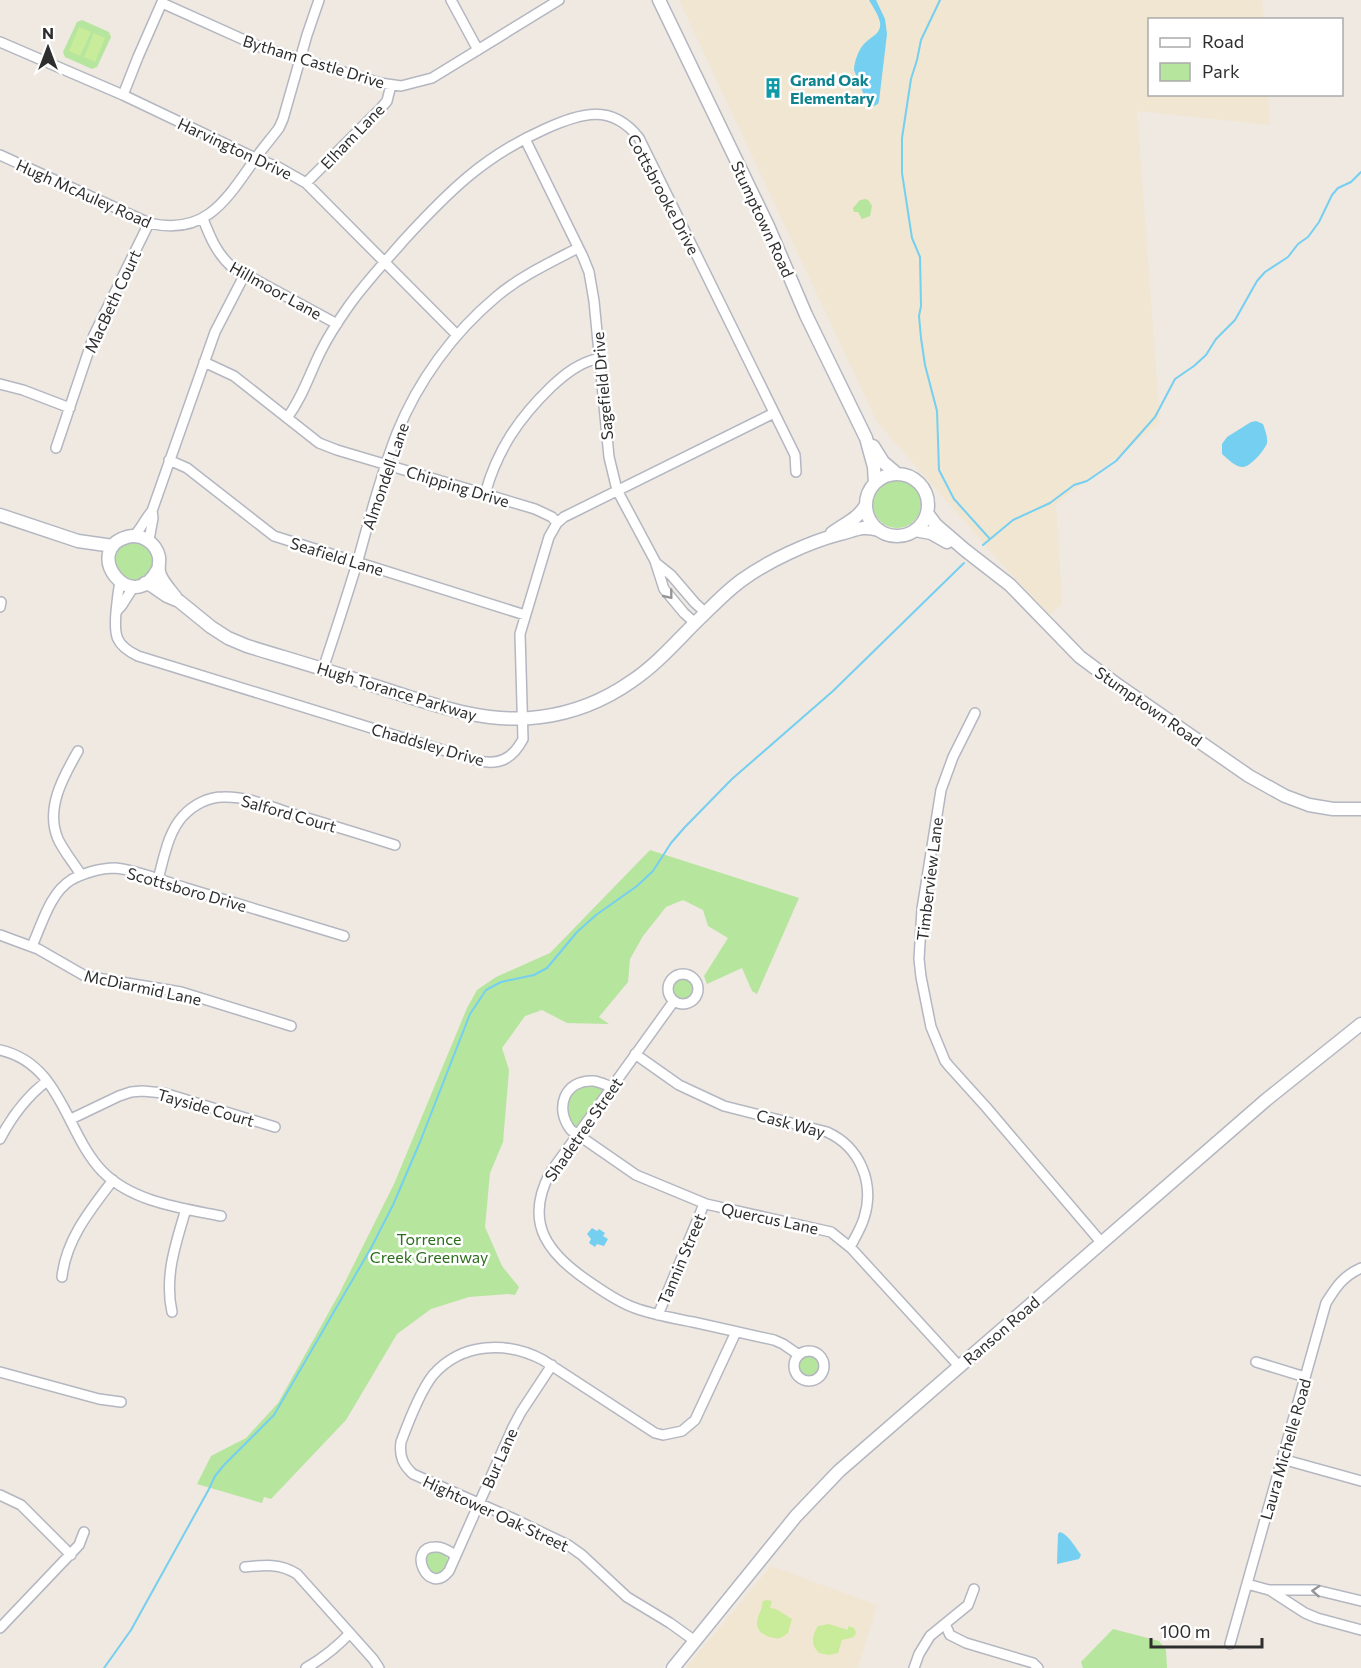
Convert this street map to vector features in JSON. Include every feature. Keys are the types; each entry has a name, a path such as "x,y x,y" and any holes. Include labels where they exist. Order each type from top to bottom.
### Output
{"street":[{"name":"Hugh McAuley Road","path":"0,155 149,223 174,226 203,219 218,209 279,128 319,0"},
{"path":"451,0 478,50"},
{"name":"Bytham Castle Drive","path":"163,1 260,47 391,85 427,80 559,0"},
{"name":"Stumptown Road","path":"659,0 768,226 806,315 866,438 874,466 875,483"},
{"path":"123,95 163,1"},
{"name":"Harvington Drive","path":"0,42 123,95 278,167 306,183 457,335"},
{"name":"Elham Lane","path":"306,183 381,108 387,101 391,85"},
{"name":"Cottsbrooke Drive","path":"287,418 298,403 322,349 349,306 426,216 468,176 500,153 553,125 591,113 616,118 632,129 644,149 795,455 796,472"},
{"name":"Sagefield Drive","path":"525,139 589,272 609,457 617,490 655,561 664,589 695,623"},
{"name":"Hillmoor Lane","path":"203,219 209,235 224,260 232,267 337,324"},
{"name":"MacBeth Court","path":"56,448 94,334 149,223"},
{"name":"Almondell Lane","path":"323,669 386,464 398,430 417,393 457,335 498,295 548,263 578,248"},
{"path":"120,582 110,569 110,553 119,540 126,537 134,536 149,540 152,511 204,362 215,332 245,274"},
{"path":"485,494 501,451 530,408 570,370 599,358"},
{"name":"Chipping Drive","path":"204,362 234,376 319,443 543,512 557,523"},
{"path":"0,384 70,408"},
{"path":"557,523 617,490 774,413"},
{"name":"Stumptown Road","path":"866,438 883,462 896,473"},
{"name":"Seafield Lane","path":"169,459 187,468 274,536 525,615"},
{"path":"896,473 915,479 922,485 929,503 925,520 915,530 901,536 894,536 879,530 872,523 866,505 870,489 875,483 881,478 896,473"},
{"name":"Hugh Torance Parkway","path":"826,537 855,518 866,505"},
{"path":"134,536 152,511"},
{"name":"Stumptown Road","path":"927,513 936,525 1010,585 1080,657 1249,776 1285,796 1309,805 1333,809 1361,809"},
{"path":"0,515 78,541 113,546"},
{"name":"Chaddsley Drive","path":"120,582 115,621 117,639 124,648 138,656 475,760 494,763 510,756 518,749 523,739 520,634 549,537 557,523"},
{"name":"Hugh Torance Parkway","path":"149,540 158,553 160,577 179,601 228,638 247,646 460,712 504,719 541,717 565,712 612,694 655,664 695,623 753,573 826,537 860,527 879,530"},
{"name":"Stumptown Road","path":"915,530 931,533 965,550"},
{"path":"78,541 109,560"},
{"path":"655,561 706,613"},
{"path":"116,612 139,585 151,580 158,569"},
{"name":"Hugh Torance Parkway","path":"120,582 126,585 151,585 179,601"},
{"name":"Timberview Lane","path":"975,712 953,757 942,790 922,909 920,968 931,1027 945,1061 1101,1242"},
{"path":"78,751 61,782 54,803 54,822 59,840 81,875"},
{"name":"Salford Court","path":"158,879 173,831 181,817 197,804 221,797 233,797 264,804 395,845"},
{"name":"Scottsboro Drive","path":"32,946 52,901 62,888 81,875 117,868 344,936"},
{"name":"McDiarmid Lane","path":"0,935 32,946 85,976 180,992 291,1026"},
{"name":"Shadetree Street","path":"674,1001 545,1181 540,1200 540,1223 543,1233 564,1263 601,1290 632,1307 658,1315 774,1340 799,1355"},
{"name":"Ranson Road","path":"673,1668 821,1488 863,1449 1273,1094 1360,1027"},
{"path":"0,1050 30,1064 56,1091 86,1149 103,1172 113,1180 148,1199 221,1216"},
{"name":"Cask Way","path":"635,1054 678,1084 724,1106 827,1132 846,1144 854,1152 865,1176 868,1196 862,1225 850,1247"},
{"path":"0,1139 21,1105 47,1081"},
{"path":"578,1134 568,1126 563,1117 562,1103 567,1091 585,1082 597,1082 612,1087"},
{"name":"Tayside Court","path":"71,1119 119,1096 142,1091 164,1093 275,1127"},
{"name":"Quercus Lane","path":"578,1134 636,1175 704,1204 831,1232 850,1247 959,1366"},
{"path":"62,1277 65,1259 72,1240 113,1180"},
{"name":"Tannin Street","path":"658,1315 704,1204"},
{"path":"172,1312 169,1281 172,1258 186,1209"},
{"name":"Laura Michelle Road","path":"1230,1644 1326,1303 1337,1285 1361,1268"},
{"name":"Hightower Oak Street","path":"695,1641 627,1597 568,1545 413,1474 402,1460 401,1442 425,1388 433,1376 456,1357 485,1347 514,1348 528,1352 552,1365 648,1430 663,1435 673,1434 682,1431 695,1420 735,1332"},
{"path":"1256,1362 1305,1377"},
{"name":"Bur Lane","path":"455,1555 521,1412 552,1365"},
{"path":"0,1371 99,1399 121,1402"},
{"path":"1282,1459 1361,1481"},
{"path":"0,1495 21,1505 71,1555"},
{"path":"0,1628 71,1555 79,1545 84,1532"},
{"path":"245,1567 282,1566 297,1574 379,1668"},
{"path":"1247,1584 1269,1590 1316,1590 1361,1601"},
{"path":"914,1668 919,1653 930,1636 968,1605 974,1589"},
{"path":"1269,1590 1305,1613 1361,1630"},
{"path":"945,1624 951,1635 966,1643 1033,1663 1038,1668"},
{"path":"306,1668 340,1644 350,1633"}],"shaded area":[{"path":"679,0 1262,0 1264,18 1148,18 1148,96 1268,96 1270,125 1137,111 1160,423 1056,504 1062,604 1050,615 1008,571 877,422"},
{"path":"771,1566 877,1605 858,1668 686,1668"}],"green space":[{"path":"82,20 109,32 111,37 97,67 92,69 65,57 63,52 77,22"},
{"path":"79,27 91,32 80,56 69,51"},
{"path":"94,33 105,38 95,62 84,57"},
{"path":"866,199 872,206 870,216 862,219 853,208 860,200"},
{"path":"892,480 902,480 917,490 921,504 917,518 911,524 902,528 892,528 877,518 873,509 873,499 883,484"},
{"path":"134,542 147,548 153,561 147,574 134,580 121,574 115,561 121,548"},
{"name":"Torrence Creek Greenway","path":"650,850 799,898 757,994 752,991 742,968 707,984 704,976 728,938 708,926 703,910 683,900 666,907 643,936 630,959 628,982 599,1017 609,1024 567,1023 542,1010 525,1016 502,1048 509,1070 503,1142 490,1173 485,1227 502,1266 519,1287 515,1295 469,1297 431,1309 397,1334 346,1420 271,1499 264,1497 262,1503 197,1484 211,1456 246,1438 278,1403 339,1294 394,1184 467,1008 477,990 496,977 550,953"},
{"path":"684,978 692,981 695,989 692,997 684,1000 676,997 673,989 676,981"},
{"path":"586,1085 596,1085 603,1089 603,1092 575,1128 567,1115 567,1103 573,1093"},
{"path":"805,1356 813,1356 820,1363 820,1371 813,1378 805,1378 798,1371 798,1363"},
{"path":"437,1551 445,1554 448,1562 445,1570 437,1573 429,1570 426,1562 429,1554"},
{"path":"763,1601 772,1601 770,1608 792,1619 788,1633 780,1638 765,1635 757,1627"},
{"path":"829,1624 848,1630 848,1626 854,1628 856,1632 854,1637 842,1640 838,1653 829,1655 819,1653 813,1640 818,1626"},
{"path":"1113,1629 1159,1641 1166,1650 1167,1668 1083,1668 1081,1662"}],"water":[{"path":"869,0 876,0 885,19 887,34 879,101 872,107 868,105 854,70 860,49 878,32 880,26 878,16"},
{"path":"1256,421 1263,424 1267,436 1266,446 1249,464 1243,467 1237,466 1222,454 1222,444 1227,437"},
{"path":"592,1228 605,1233 603,1236 608,1239 604,1246 597,1244 595,1247 589,1243 591,1239 587,1234"},
{"path":"1060,1532 1074,1545 1081,1555 1079,1559 1057,1564 1058,1534"}],"waterway":[{"path":"940,0 921,40 911,79 902,138 902,173 912,238 920,257 921,306 919,316 925,365 937,411 939,470 954,499 990,539"},
{"path":"983,545 1013,520 1050,503 1074,485 1087,481 1116,461 1155,417 1175,379 1206,355 1216,339 1235,320 1257,281 1265,272 1288,257 1298,244 1308,237 1319,222 1332,195 1361,172"},
{"path":"104,1668 131,1630 215,1476 274,1415 371,1248 393,1205 420,1142 470,1014 486,990 501,982 534,975 547,968 577,932 653,871 671,843 732,779 833,691 964,563"}],"place":[{"name":"Grand Oak Elementary","path":"773,88"}]}
